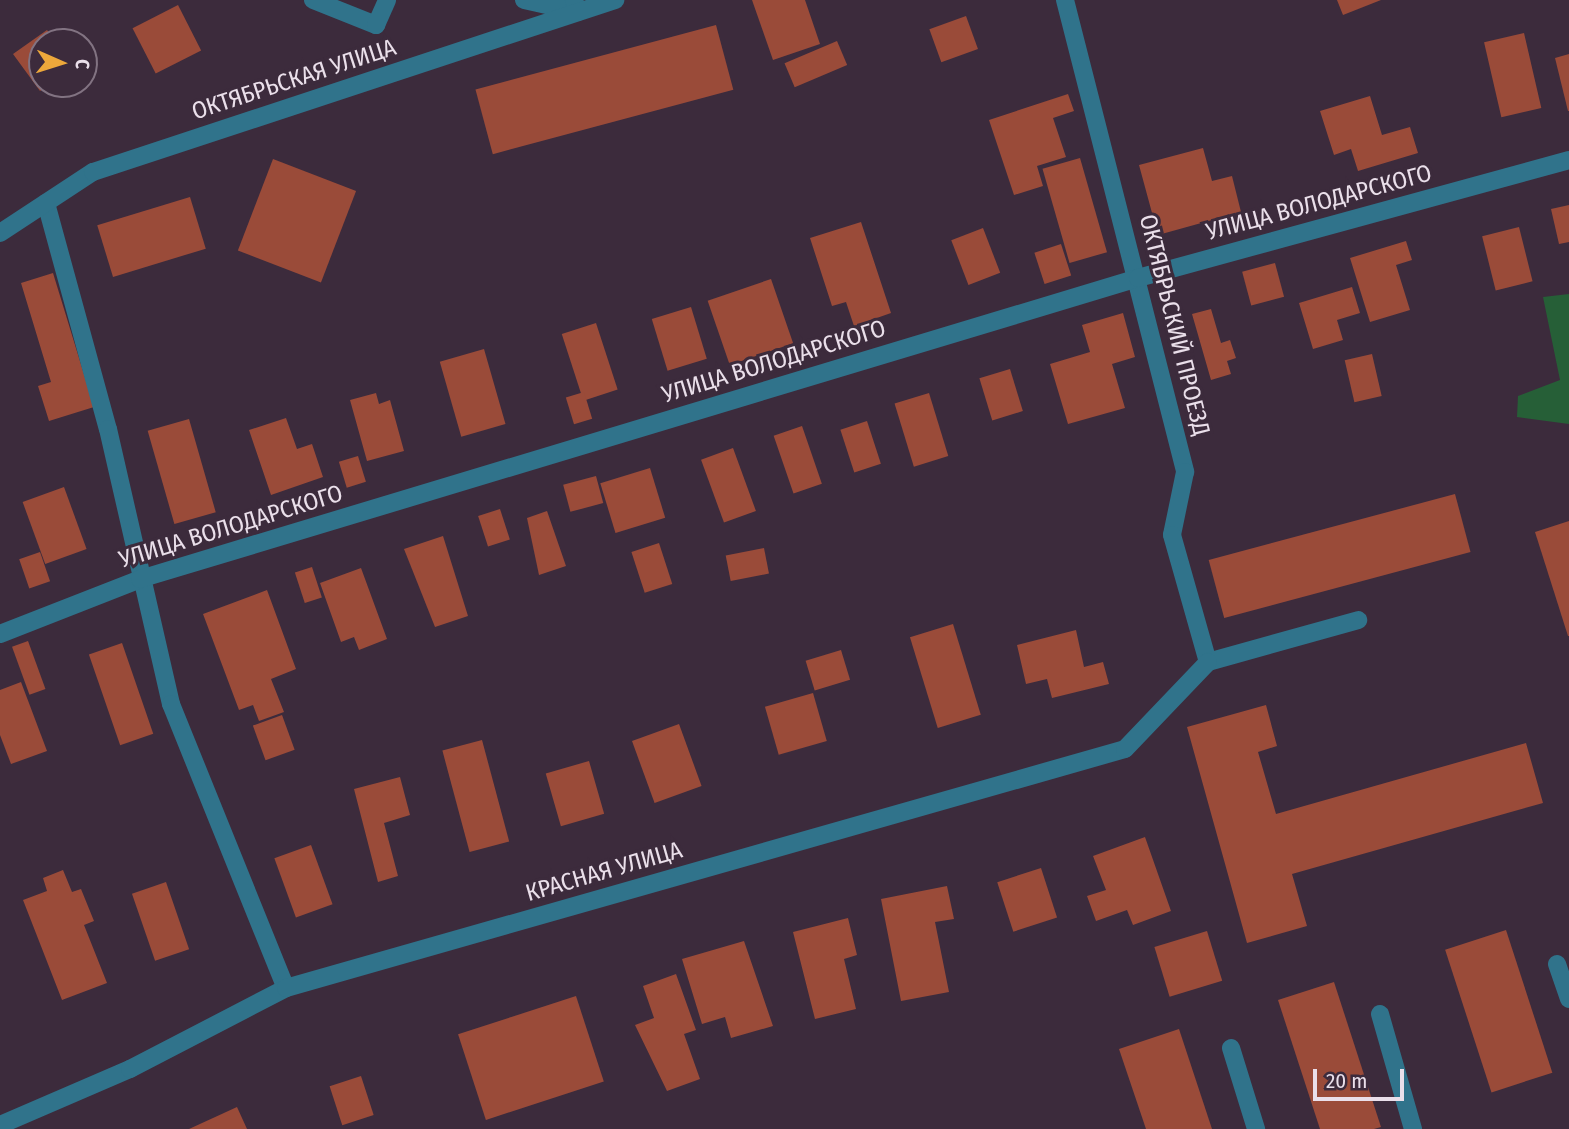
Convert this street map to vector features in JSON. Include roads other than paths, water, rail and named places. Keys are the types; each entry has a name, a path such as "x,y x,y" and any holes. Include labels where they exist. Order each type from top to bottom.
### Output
{"street":[{"path":"313,0 376,25 387,0"},
{"path":"524,0 576,6"},
{"name":"ОКТЯБРЬСКАЯ УЛИЦА","path":"0,233 93,172 576,6 615,0"},
{"name":"ОКТЯБРЬСКИЙ ПРОЕЗД","path":"1065,0 1138,278 1185,472 1172,535 1209,662"},
{"name":"УЛИЦА ВОЛОДАРСКОГО","path":"0,635 140,579 1138,278 1569,160"},
{"path":"46,203 108,429 140,579 172,704 286,988"},
{"path":"1209,662 1358,620"},
{"name":"КРАСНАЯ УЛИЦА","path":"0,1125 130,1069 286,988 1125,749 1209,662"},
{"path":"1557,964 1569,999"},
{"path":"1380,1014 1413,1129"},
{"path":"1231,1048 1256,1129"}]}
